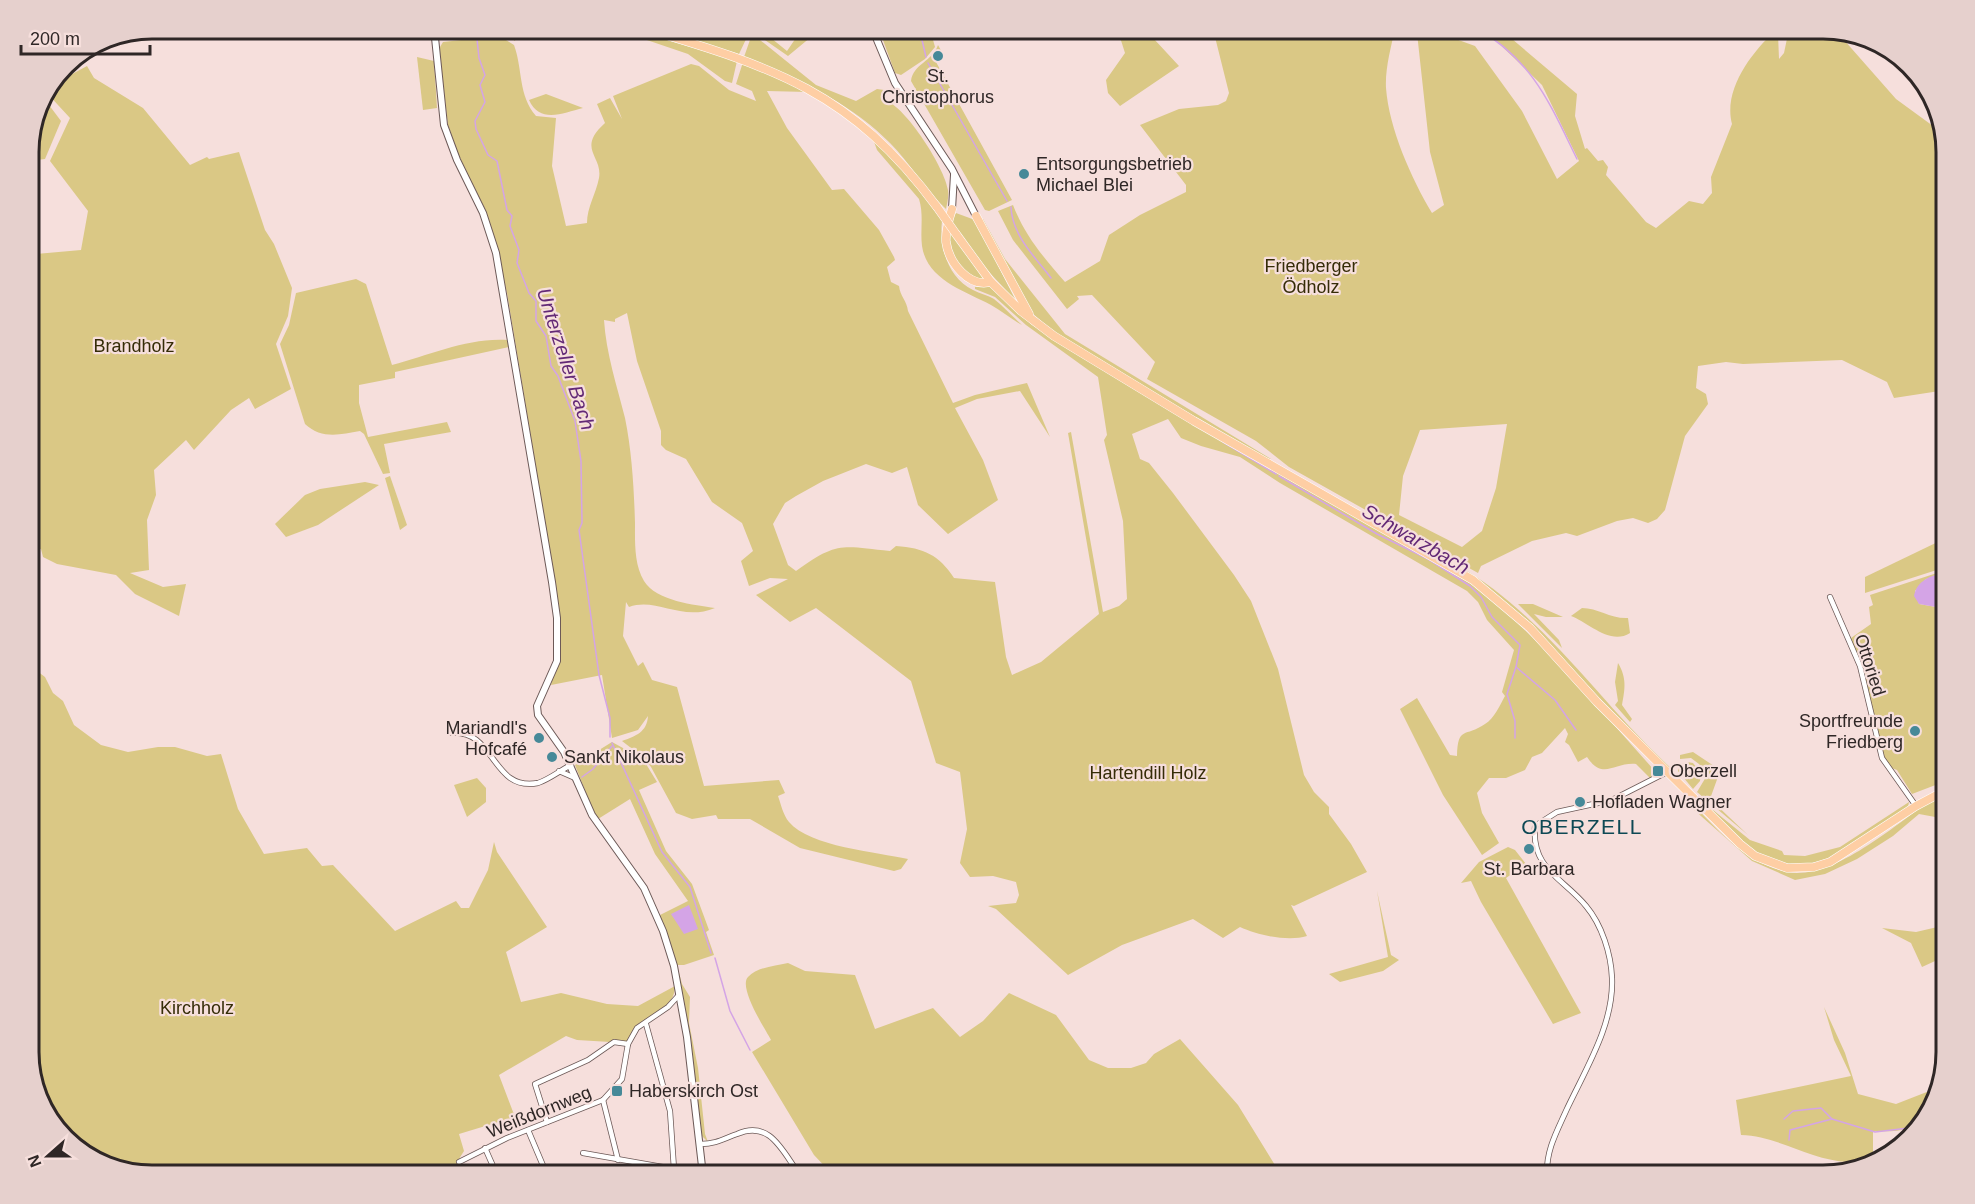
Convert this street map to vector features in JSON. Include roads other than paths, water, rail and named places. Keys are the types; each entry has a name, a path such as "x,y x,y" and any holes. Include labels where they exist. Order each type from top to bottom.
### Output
{"main road":[{"path":"677,39 770,69 834,103 885,146 909,170 992,282 1035,322 1194,421 1473,580 1530,628 1667,772 1740,844 1763,860 1787,868 1815,867 1830,862 1936,795"},
{"path":"952,209 946,241 952,259 970,281 976,284 992,282"},
{"path":"976,216 1035,322"}],"street":[{"path":"435,39 444,125 457,160 483,213 496,252 552,582 557,618 556,660 537,706 538,715 571,765 592,815 650,899 668,945 679,995 702,1165"},
{"path":"877,39 895,83 952,169 976,216"},
{"path":"952,169 955,188 952,209"},
{"name":"Ottoried","path":"1830,597 1860,666 1879,749 1893,775 1916,806"},
{"path":"451,733 462,732 474,736 508,777 521,783 539,783 571,765"},
{"path":"559,771 575,778"},
{"path":"1547,1165 1548,1151 1603,1030 1611,1002 1611,964 1603,937 1588,909 1540,861 1535,844 1535,826 1557,812 1595,806 1620,797 1667,772"},
{"path":"548,1122 535,1084 588,1060 614,1042 628,1044 637,1028 646,1024 679,995"},
{"path":"646,1024 670,1111 674,1165"},
{"name":"Weißdornweg","path":"459,1162 485,1148 603,1100 622,1079 628,1044"},
{"path":"603,1100 618,1160"},
{"path":"528,1130 542,1165"},
{"path":"701,1144 718,1143 745,1130 761,1130 776,1141 792,1165"},
{"path":"485,1148 492,1165"},
{"path":"583,1153 649,1165"}],"waterway":[{"name":"Unterzeller Bach","path":"477,39 479,58 485,75 480,85 485,102 475,121 476,129 488,155 497,161 507,210 512,216 510,226 519,250 517,263 529,293 536,301 536,321 546,336 551,366 558,376 575,421 581,461 582,523 579,530 599,675 610,718 610,737"},
{"name":"Schwarzbach","path":"922,39 926,57"},
{"path":"1493,39 1512,54 1538,85 1577,159"},
{"name":"Schwarzbach","path":"928,63 1007,201"},
{"name":"Schwarzbach","path":"1011,207 1015,227 1020,236 1051,278"},
{"name":"Schwarzbach","path":"1223,442 1276,474"},
{"name":"Schwarzbach","path":"1279,476 1377,534 1428,559 1470,586 1481,597 1492,617 1520,645 1516,667 1555,700 1576,730"},
{"path":"1515,738 1515,721 1507,694 1516,667"},
{"name":"Unterzeller Bach","path":"612,743 662,852 690,887 711,953"},
{"path":"582,777 593,769 612,746"},
{"name":"Unterzeller Bach","path":"715,958 730,1011 750,1050"},
{"path":"1784,1119 1793,1111 1821,1108 1832,1119"},
{"path":"1789,1140 1790,1130 1832,1119 1875,1132 1906,1128"}],"place":[{"name":"St. Christophorus","path":"938,56"},
{"name":"Entsorgungsbetrieb Michael Blei","path":"1024,174"},
{"name":"Sportfreunde Friedberg","path":"1915,731"},
{"name":"Mariandl's Hofcafé","path":"539,738"},
{"name":"Sankt Nikolaus","path":"552,757"},
{"name":"Oberzell","path":"1658,771"},
{"name":"Hofladen Wagner","path":"1580,802"},
{"name":"St. Barbara","path":"1529,849"},
{"name":"Haberskirch Ost","path":"617,1091"}],"district":[{"name":"OBERZELL","path":"1582,826"}],"park label":[{"name":"Friedberger Ödholz","path":"1311,276"},
{"name":"Brandholz","path":"134,346"},
{"name":"Hartendill Holz","path":"1148,773"},
{"name":"Kirchholz","path":"197,1008"}]}
